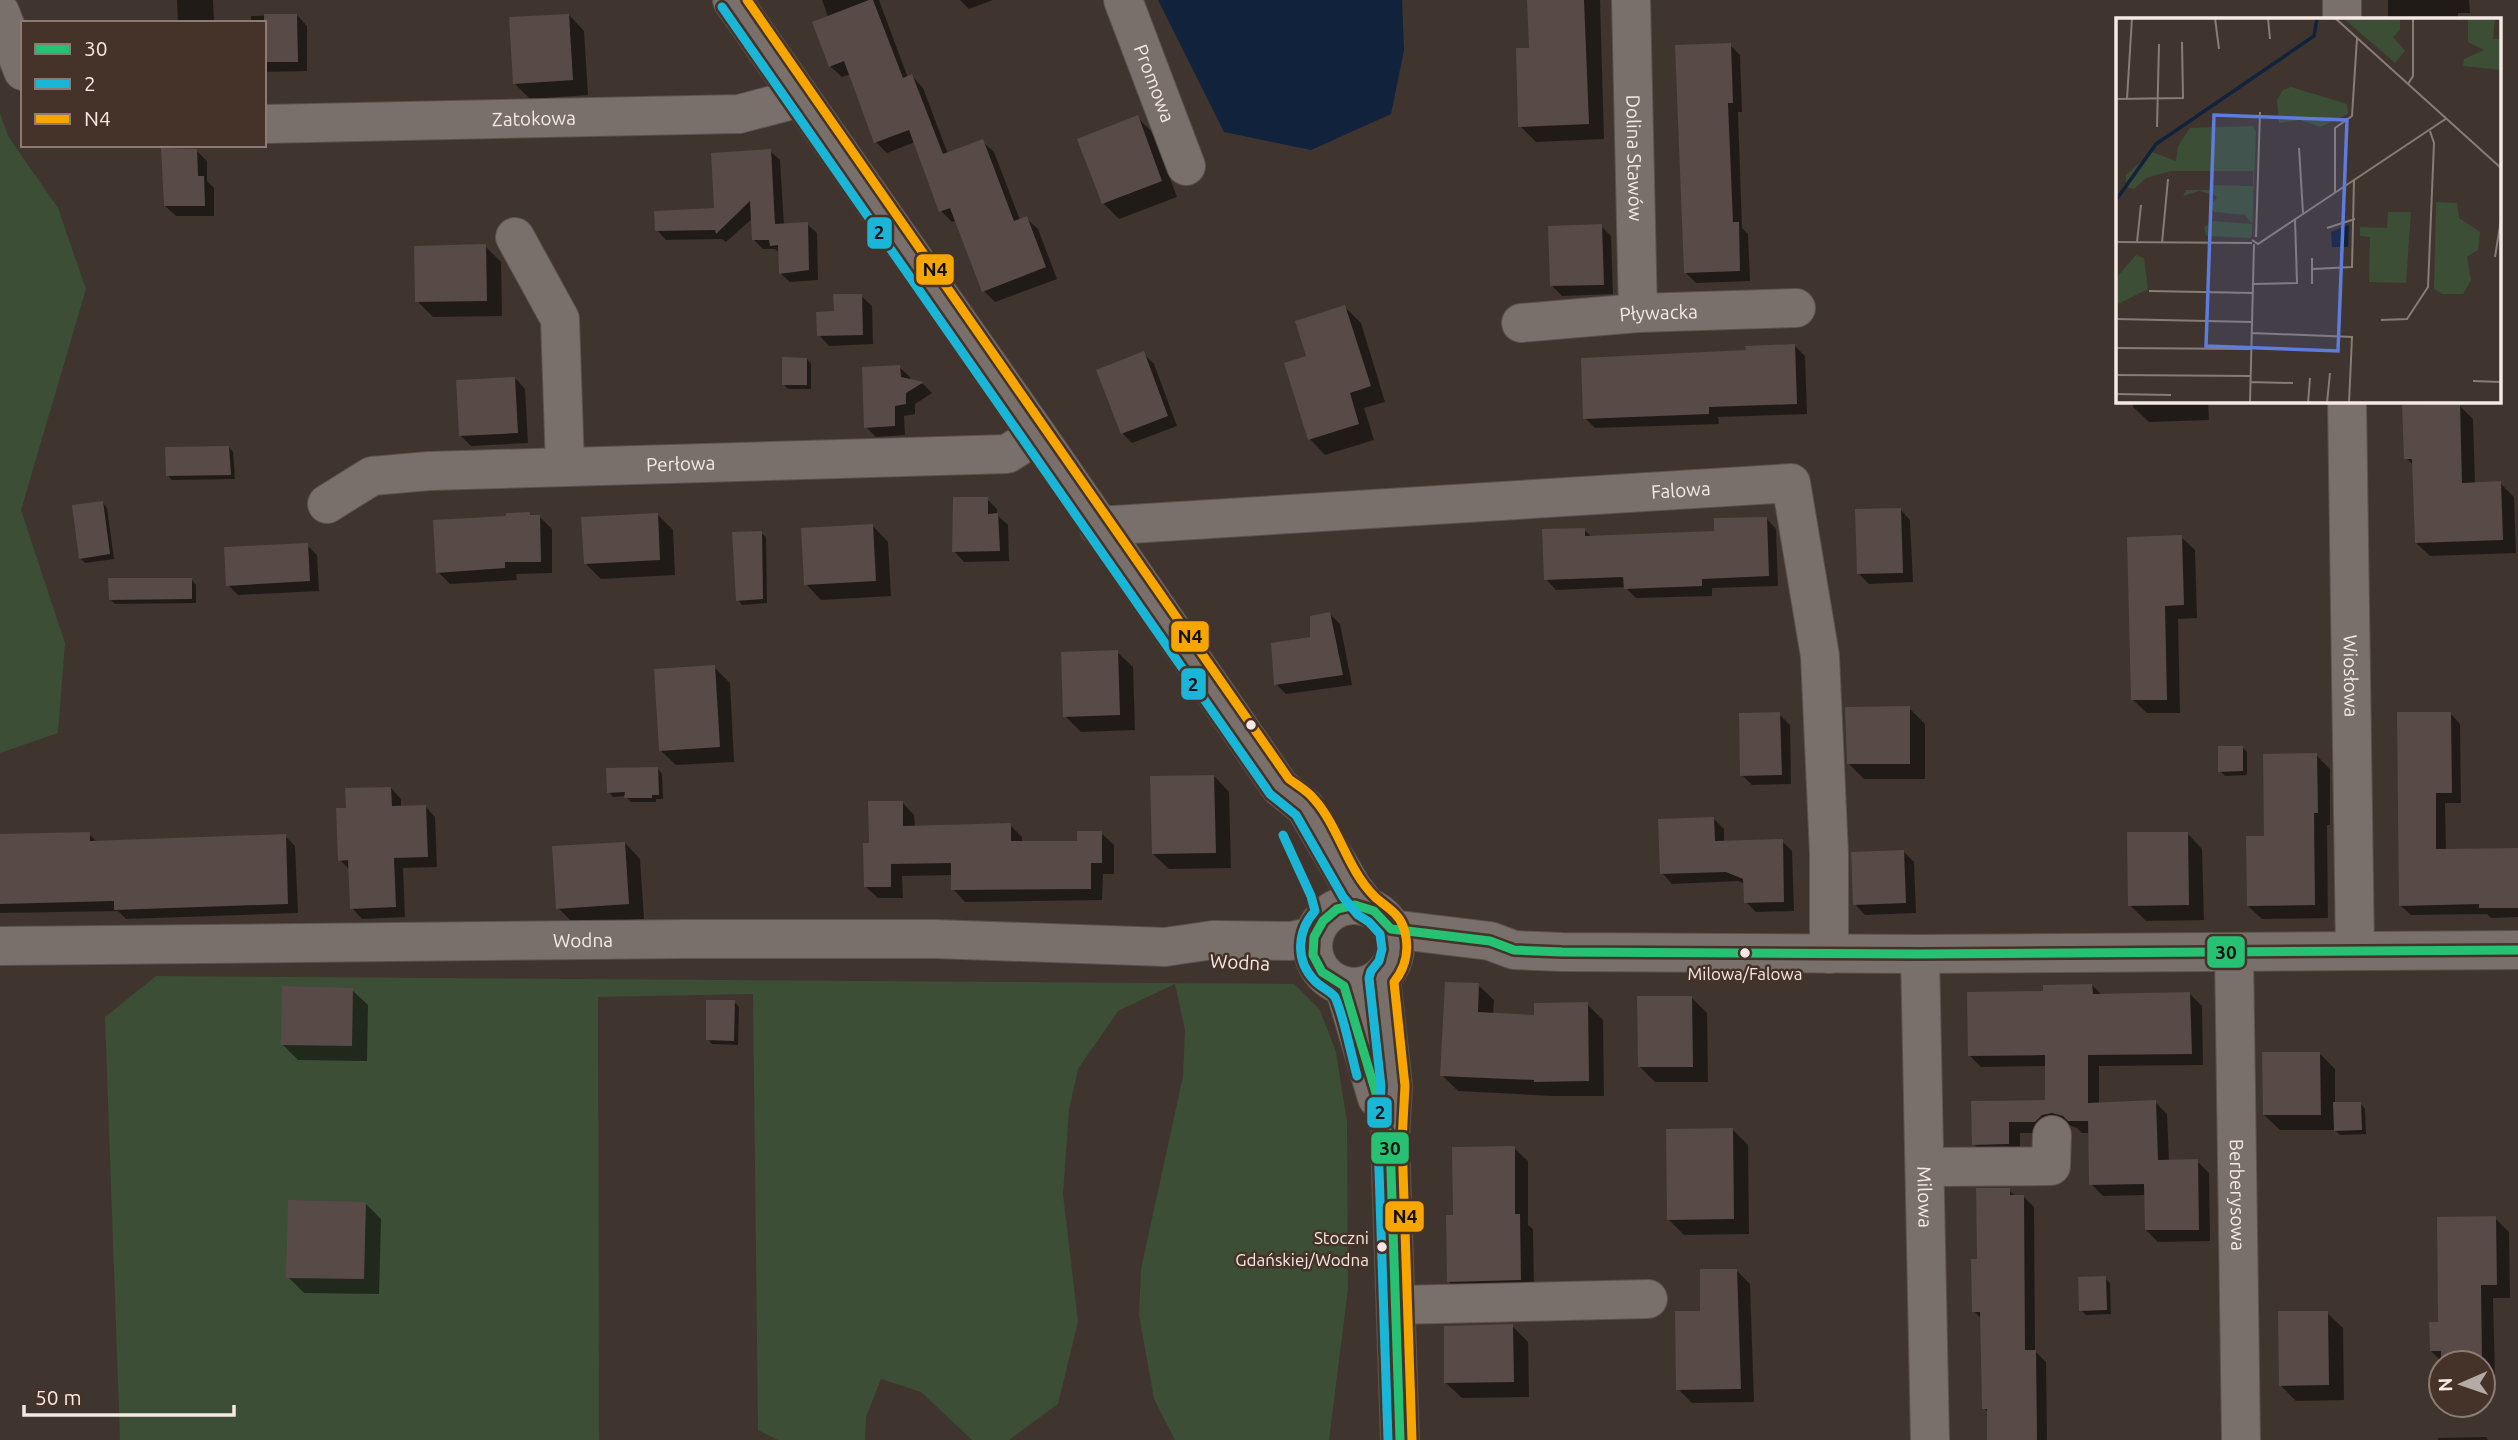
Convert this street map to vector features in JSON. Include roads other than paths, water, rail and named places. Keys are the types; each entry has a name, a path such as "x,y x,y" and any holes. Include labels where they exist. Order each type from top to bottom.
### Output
{"street":[{"path":"732,0 1280,787 1287,814 1323,892 1355,947 1365,1061 1390,1140 1400,1440"},
{"name":"Promowa","path":"1123,0 1186,166"},
{"name":"Dolina Stawów","path":"1631,0 1638,313"},
{"path":"2342,0 2342,18"},
{"path":"0,12 21,66"},
{"name":"Zatokowa","path":"266,124 739,114 800,98"},
{"path":"515,237 560,319 565,466"},
{"name":"Pływacka","path":"1521,323 1638,313 1796,309"},
{"name":"Wiosłowa","path":"2347,402 2354,950"},
{"name":"Perłowa","path":"327,504 372,476 565,466 1007,454 1037,435"},
{"name":"Falowa","path":"1098,526 1791,482 1820,656 1829,854 1829,954"},
{"name":"Wodna","path":"0,946 714,939 935,940 1165,947 1183,956 1215,963 1355,947"},
{"path":"1355,947 1490,957 1514,950 1685,954 1920,954 2518,950"},
{"name":"Berberysowa","path":"2234,952 2241,1440"},
{"name":"Milowa","path":"1920,954 1930,1440"},
{"path":"1925,1167 2051,1166 2052,1135"},
{"path":"1397,1305 1647,1299"}],"water":[{"path":"1158,0 1402,0 1404,50 1391,114 1311,150 1224,132"}],"place":[{"name":"Milowa/Falowa","path":"1745,953"},
{"name":"Stoczni Gdańskiej/Wodna","path":"1382,1247"}]}
